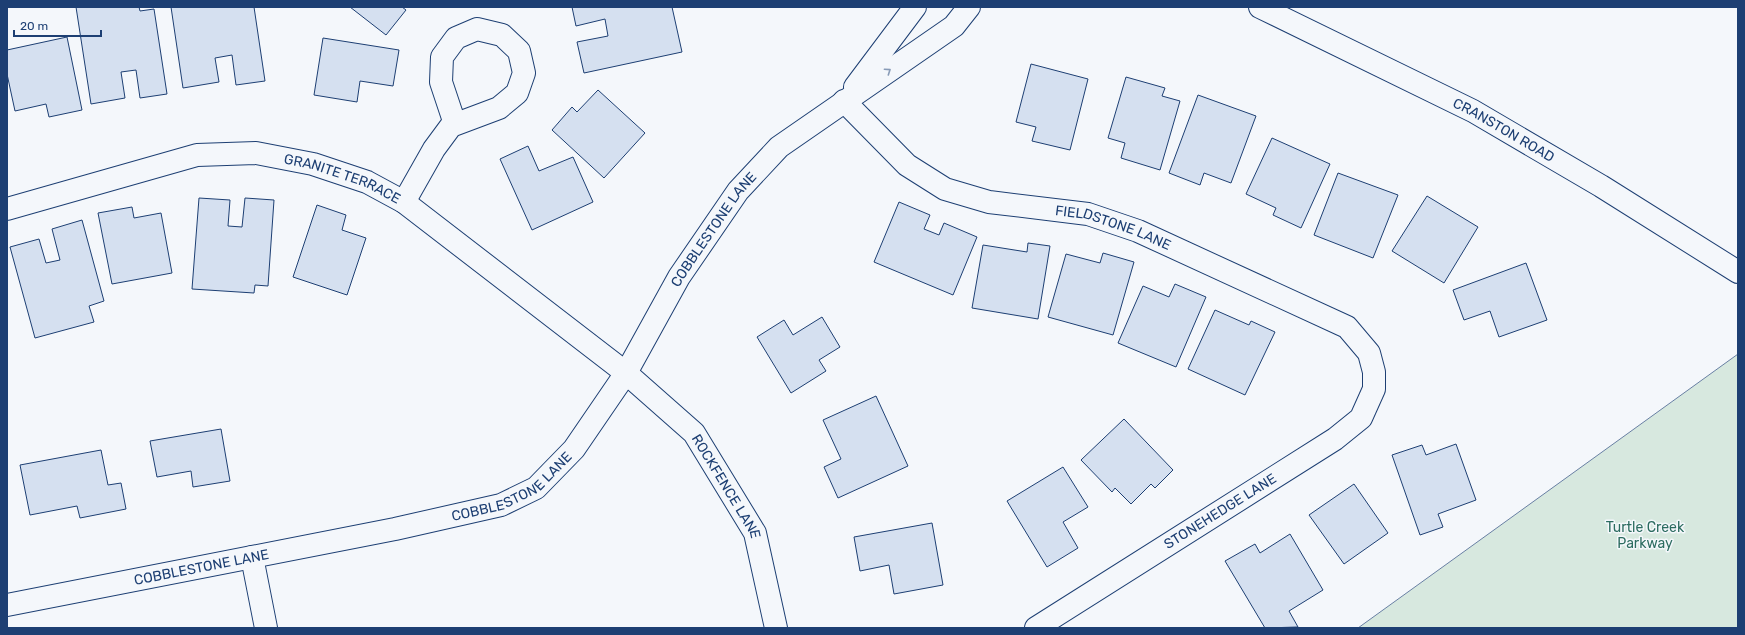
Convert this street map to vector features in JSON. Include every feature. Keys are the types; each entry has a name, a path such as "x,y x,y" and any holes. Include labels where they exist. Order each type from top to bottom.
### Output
{"street":[{"name":"COBBLESTONE LANE","path":"844,101 915,7"},
{"name":"COBBLESTONE LANE","path":"7,605 395,529 501,505 536,488 574,449 626,373 679,276 738,192 779,147 954,26 969,7"},
{"name":"CRANSTON ROAD","path":"1260,7 1473,111 1601,186 1738,272"},
{"path":"404,202 434,149 451,126 499,108 517,93 524,73 519,51 502,35 477,29 456,38 442,58 440,82 455,124"},
{"name":"FIELDSTONE LANE","path":"844,101 907,165 945,189 989,202 1088,214 1138,231 1346,327 1369,353 1374,372"},
{"name":"GRANITE TERRACE","path":"7,208 197,154 249,154 313,164 367,182 404,202 626,373"},
{"name":"STONEHEDGE LANE","path":"1036,628 1335,439 1361,418 1374,389 1374,372"},
{"name":"ROCKFENCE LANE","path":"626,373 694,433 755,533 776,628"},
{"path":"252,558 266,628"}],"green space":[{"name":"Turtle Creek Parkway","path":"1738,354 1738,628 1358,628"}],"building":[{"path":"76,7 139,7 140,11 154,9 167,94 140,98 136,70 121,72 125,98 91,104"},
{"path":"171,7 254,7 265,81 236,85 232,55 215,58 219,82 183,88"},
{"path":"350,7 402,7 406,10 386,35"},
{"path":"572,7 672,7 682,52 584,73 577,42 608,36 605,19 576,26"},
{"path":"67,37 82,110 49,117 46,104 15,111 7,74 7,50"},
{"path":"323,38 399,50 393,86 360,81 357,102 314,95"},
{"path":"1031,64 1088,79 1070,150 1032,141 1036,127 1016,122"},
{"path":"1126,77 1165,88 1162,96 1180,101 1160,170 1121,158 1125,143 1108,138"},
{"path":"598,90 645,133 604,178 552,130 572,107 577,112"},
{"path":"1198,95 1256,116 1231,183 1204,173 1200,185 1169,173"},
{"path":"1272,138 1330,164 1301,228 1273,215 1276,208 1246,194"},
{"path":"528,146 539,171 573,157 593,202 532,230 500,159"},
{"path":"1338,173 1398,195 1373,258 1314,235"},
{"path":"1427,196 1478,227 1444,283 1392,251"},
{"path":"199,198 230,200 228,226 242,227 245,198 274,200 268,286 255,285 254,293 192,289"},
{"path":"899,202 930,215 924,229 939,235 944,223 977,237 953,295 874,262"},
{"path":"317,205 346,215 342,230 366,238 347,295 293,277"},
{"path":"132,207 134,218 161,213 172,273 112,284 98,213"},
{"path":"82,220 104,301 89,306 94,322 35,338 10,247 39,239 46,263 60,260 52,229"},
{"path":"1028,243 1050,246 1038,319 972,308 983,245 1027,252"},
{"path":"1103,253 1134,262 1113,335 1048,317 1066,254 1100,263"},
{"path":"1526,263 1547,320 1499,337 1490,311 1464,320 1453,290"},
{"path":"1175,284 1206,297 1176,367 1118,343 1143,286 1169,297"},
{"path":"1215,310 1249,325 1251,321 1275,332 1245,395 1188,369"},
{"path":"822,317 840,347 819,360 826,371 791,393 757,337 784,320 793,335"},
{"path":"876,396 908,466 838,498 824,467 841,459 823,420"},
{"path":"1124,419 1173,470 1155,488 1151,484 1131,504 1115,488 1112,492 1081,460"},
{"path":"221,429 230,481 193,487 191,471 157,477 150,441"},
{"path":"1456,444 1476,500 1438,514 1443,527 1420,535 1392,455 1422,445 1426,455"},
{"path":"101,450 108,485 121,483 126,509 80,518 77,506 30,515 20,465"},
{"path":"1063,467 1088,507 1063,522 1078,548 1047,567 1007,501"},
{"path":"1354,484 1388,533 1344,564 1309,515"},
{"path":"932,523 943,585 894,594 889,565 860,571 854,537"},
{"path":"1290,534 1323,590 1289,611 1298,627 1265,628 1225,561 1255,544 1260,553"}]}
